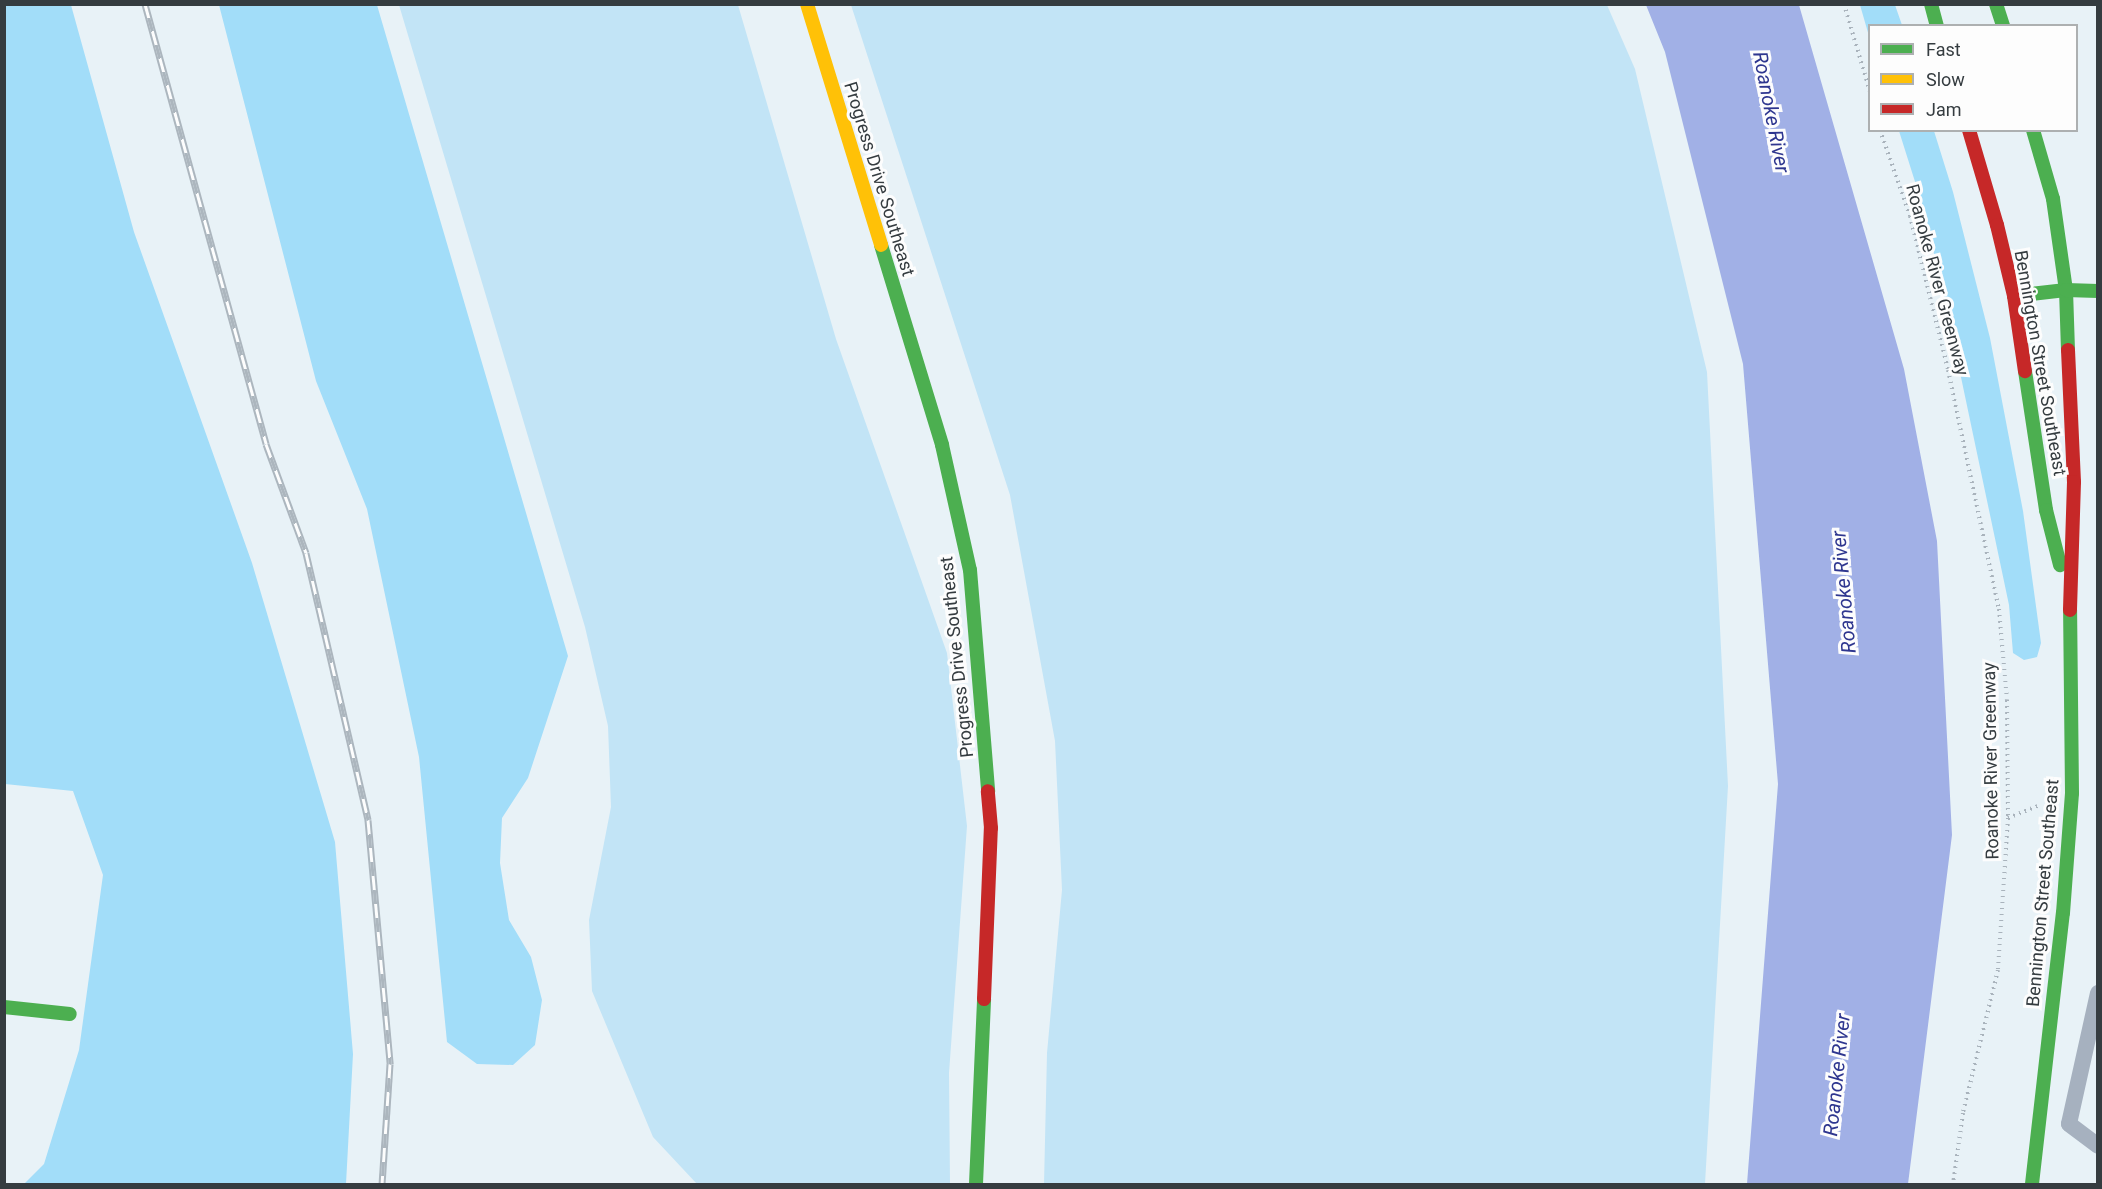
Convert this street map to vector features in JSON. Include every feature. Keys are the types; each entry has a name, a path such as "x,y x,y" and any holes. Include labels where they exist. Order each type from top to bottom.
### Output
{"main road":[{"name":"Progress Drive Southeast","path":"807,4 942,445 970,570 991,828 976,1185"},
{"path":"1931,4 1936,24"},
{"path":"1996,4 2002,24"},
{"name":"Bennington Street Southeast","path":"1970,132 1997,225 2014,296 2046,510 2070,603"},
{"name":"Bennington Street Southeast","path":"2032,1185 2063,913 2072,793 2070,603 2074,483 2066,290 2054,199 2034,132"},
{"path":"2014,296 2066,290 2097,291"},
{"path":"4,1007 70,1014"}],"lane":[{"path":"2097,993 2094,1026 2069,1124 2097,1146"}],"path":[{"path":"1844,4 1868,88"},
{"name":"Roanoke River Greenway","path":"1881,132 1910,216 1940,335 1999,609 2007,700 2008,818 1998,970 1963,1113 1953,1185"}],"shaded area":[{"path":"5,5 71,5 134,232 252,563 335,842 353,1054 346,1184 24,1184 44,1164 79,1050 103,875 73,791 5,784"},
{"path":"219,5 377,5 568,656 528,778 502,818 500,863 509,920 531,957 542,1000 535,1045 513,1065 477,1064 447,1042 419,757 367,509 316,381"},
{"path":"399,5 738,5 836,339 947,653 967,826 949,1073 950,1184 697,1184 653,1137 592,991 589,920 611,807 608,726 585,627"},
{"path":"851,5 1607,5 1635,69 1707,372 1728,786 1705,1184 1044,1184 1047,1053 1062,890 1055,741 1010,495"},
{"path":"1860,5 1895,5 1902,24 1868,24 1868,33"},
{"path":"1899,132 1934,132 1953,192 1990,338 2023,511 2041,643 2037,657 2024,660 2013,653 2009,605 1923,207"}],"water":[{"name":"Roanoke River","path":"1646,5 1799,5 1904,369 1937,541 1952,835 1908,1184 1747,1184 1778,784 1743,364 1665,52"}],"railway":[{"path":"145,4 266,444 306,553 368,820 390,1064 382,1184"}],"traffic: fast":[{"path":"1931,4 1936,24"},
{"path":"1996,4 2002,24"},
{"path":"2034,132 2053,199 2066,290 2068,350"},
{"path":"881,245 942,445 970,570 988,791"},
{"path":"2014,296 2066,290 2098,291"},
{"path":"2025,371 2046,510 2060,565"},
{"path":"2032,1184 2063,913 2072,793 2070,610"},
{"path":"976,1184 984,999"},
{"path":"4,1007 70,1014"}],"traffic: slow":[{"path":"807,4 881,245"}],"traffic: jam":[{"path":"1970,132 1997,225 2014,296 2025,371"},
{"path":"2068,350 2074,482 2070,610"},
{"path":"984,999 991,828 988,791"}]}
